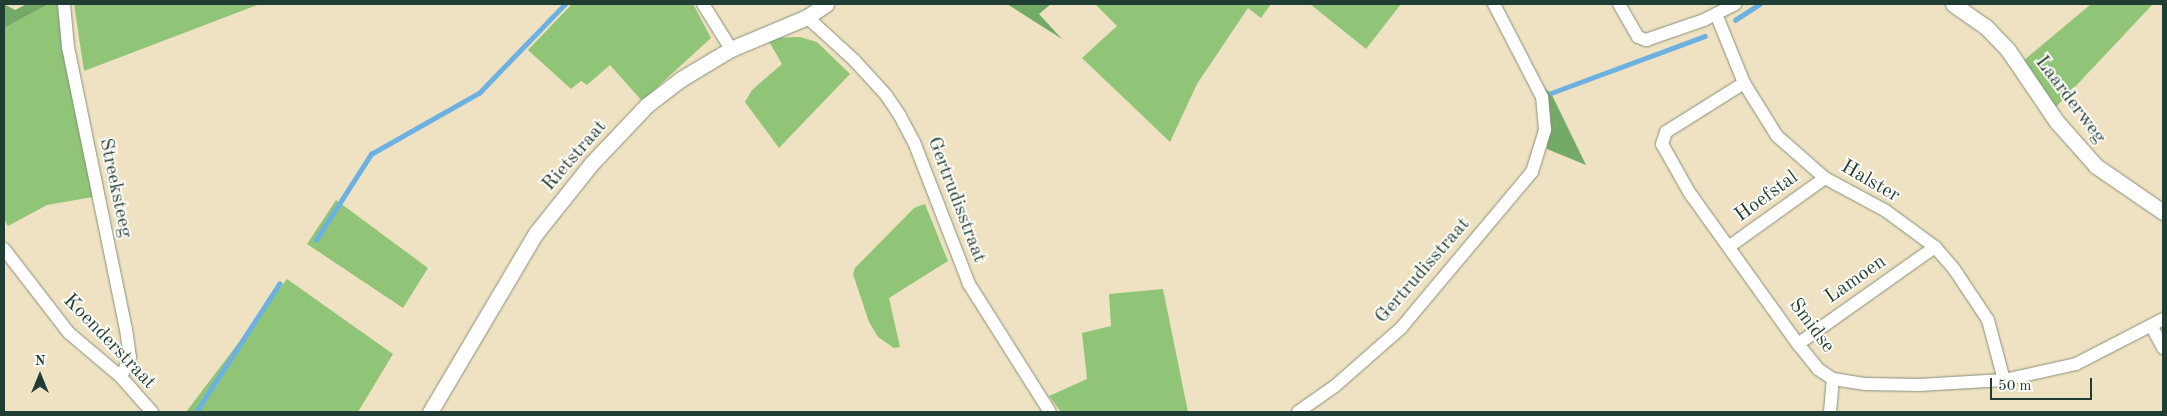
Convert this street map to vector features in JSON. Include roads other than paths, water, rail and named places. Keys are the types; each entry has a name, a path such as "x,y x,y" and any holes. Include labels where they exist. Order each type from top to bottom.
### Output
{"street":[{"name":"Streeksteeg","path":"64,4 68,47 126,329 130,356 121,377"},
{"path":"703,4 731,49"},
{"name":"Rietstraat","path":"430,412 536,233 591,164 647,105 681,79 731,49 807,16 826,4"},
{"name":"Gertrudisstraat","path":"1298,412 1335,386 1401,328 1532,172 1545,130 1538,85 1494,4"},
{"path":"1619,4 1638,37 1646,40 1716,14 1735,4"},
{"name":"Laarderweg","path":"1953,4 1985,26 2008,50 2057,122 2096,166 2163,212"},
{"name":"Halster","path":"1716,14 1744,83 1777,136 1825,178 1886,211 1935,247 1972,293 1988,320 2004,380"},
{"name":"Gertrudisstraat","path":"807,16 855,61 886,95 900,116 914,142 969,284 1050,412"},
{"name":"Smidse","path":"1744,83 1663,136 1662,144 1689,192 1730,246 1798,344 1818,369 1833,378 1866,384 1919,385 2004,380 2076,364 2152,327 2163,319"},
{"name":"Hoefstal","path":"1730,246 1825,178"},
{"name":"Lamoen","path":"1798,344 1935,247"},
{"name":"Koenderstraat","path":"4,249 69,333 121,377 152,412"},
{"path":"2152,327 2163,348"},
{"path":"1830,412 1833,378"}],"waterway":[{"path":"316,240 371,154 479,93 565,4"},
{"path":"1735,20 1760,4"},
{"path":"1551,93 1705,36"},
{"path":"196,412 279,284"}]}
